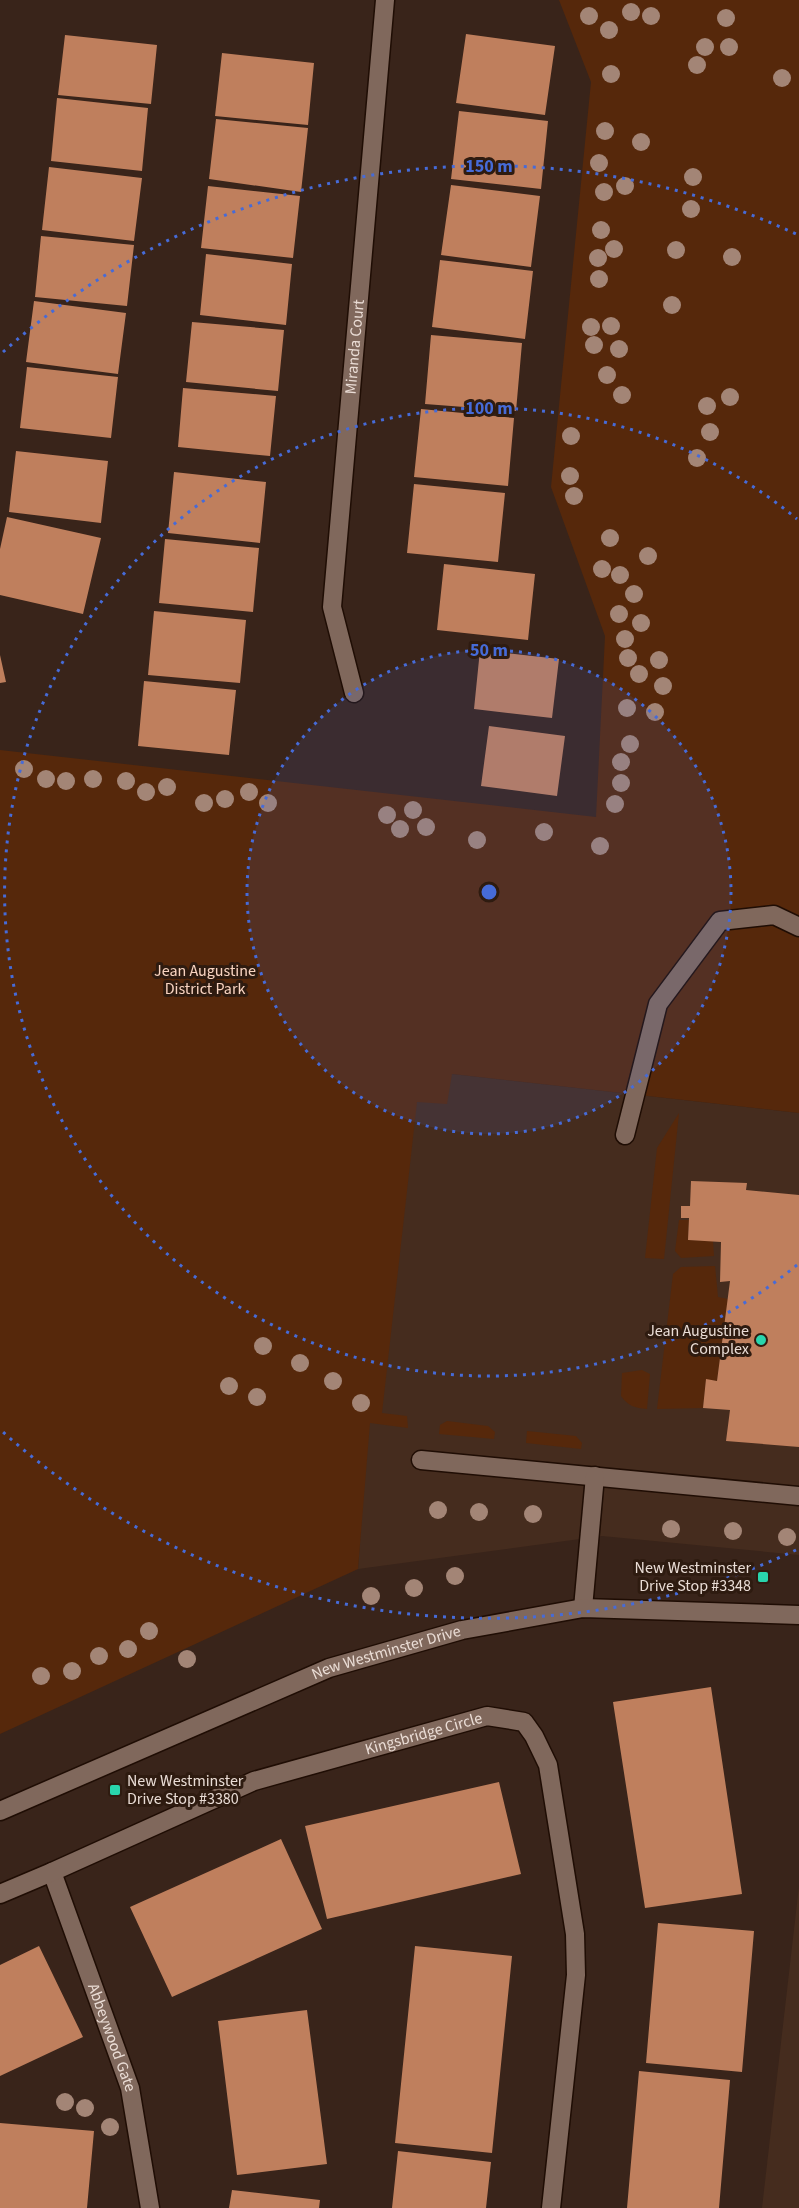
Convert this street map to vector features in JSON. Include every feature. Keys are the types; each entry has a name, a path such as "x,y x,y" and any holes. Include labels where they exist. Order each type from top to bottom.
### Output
{"street":[{"name":"Miranda Court","path":"354,693 332,607 385,0"},
{"path":"625,1136 658,1005 720,921 774,915 799,927"},
{"path":"421,1460 799,1496"},
{"path":"584,1608 595,1476"},
{"name":"New Westminster Drive","path":"0,1811 329,1668 462,1630 584,1608 799,1615"},
{"name":"Kingsbridge Circle","path":"0,1894 254,1781 487,1716 524,1722 534,1736 548,1765 575,1934 576,1975 551,2208"},
{"name":"Abbeywood Gate","path":"52,1872 130,2088 150,2208"}],"shaded area":[{"path":"394,1058 452,1074 799,1113 799,1555 602,1536 358,1569"},
{"path":"799,1886 799,2208 762,2208"}],"green space":[{"name":"Jean Augustine District Park","path":"559,0 799,0 799,1113 452,1074 447,1104 417,1102 382,1413 407,1416 408,1428 370,1423 358,1569 0,1734 0,750 596,817 605,636 551,487 591,82"},
{"path":"679,1113 664,1259 645,1258 657,1148"},
{"path":"679,1220 689,1220 688,1240 713,1241 714,1256 681,1258 675,1251"},
{"path":"715,1266 718,1297 728,1299 717,1381 706,1380 703,1408 657,1409 673,1274 681,1267"},
{"path":"642,1370 650,1374 647,1409 632,1406 621,1396 622,1373"},
{"path":"447,1421 488,1426 495,1432 494,1439 439,1434 440,1425"},
{"path":"527,1431 576,1436 582,1443 581,1449 526,1443"}],"building":[{"path":"466,34 555,46 545,115 456,103"},
{"path":"65,35 157,45 151,104 58,95"},
{"path":"222,53 314,63 308,125 215,116"},
{"path":"57,98 148,108 142,171 51,161"},
{"path":"459,111 548,121 541,189 451,179"},
{"path":"216,119 308,128 301,192 209,179"},
{"path":"49,167 142,178 134,241 42,230"},
{"path":"451,185 540,196 531,267 441,255"},
{"path":"208,186 300,196 293,258 201,248"},
{"path":"41,236 134,245 127,306 35,297"},
{"path":"206,254 292,264 286,325 200,315"},
{"path":"440,260 533,271 525,339 432,327"},
{"path":"34,301 126,313 118,374 26,362"},
{"path":"192,322 284,330 278,391 186,382"},
{"path":"431,335 522,343 516,411 425,404"},
{"path":"27,367 118,377 111,438 20,428"},
{"path":"183,388 276,396 270,456 178,447"},
{"path":"421,409 514,418 508,486 414,477"},
{"path":"16,451 108,461 101,523 9,512"},
{"path":"174,472 266,482 260,543 168,533"},
{"path":"414,484 505,493 498,562 407,553"},
{"path":"7,517 101,538 83,614 0,595 0,549"},
{"path":"165,539 259,548 253,612 159,603"},
{"path":"444,564 535,574 528,640 437,630"},
{"path":"154,611 246,620 240,683 148,675"},
{"path":"480,650 559,659 552,718 474,709"},
{"path":"0,655 6,682 0,683"},
{"path":"144,681 236,690 229,755 138,746"},
{"path":"489,726 565,736 557,796 481,786"},
{"name":"Jean Augustine Complex","path":"691,1181 747,1183 746,1190 799,1195 799,1447 726,1441 730,1410 703,1408 706,1379 717,1381 730,1281 720,1282 721,1242 688,1240 689,1218 681,1218 681,1206 690,1206"},
{"path":"711,1687 742,1894 645,1908 613,1702"},
{"path":"499,1782 521,1874 327,1919 305,1826"},
{"path":"281,1839 322,1929 172,1997 130,1907"},
{"path":"658,1923 754,1931 742,2072 646,2063"},
{"path":"39,1946 83,2037 0,2076 0,1965"},
{"path":"415,1946 512,1956 492,2153 395,2143"},
{"path":"307,2010 327,2164 237,2175 218,2021"},
{"path":"639,2071 730,2080 719,2208 627,2208"},
{"path":"0,2123 94,2131 87,2208 0,2208"},
{"path":"398,2151 491,2162 486,2208 392,2208"},
{"path":"232,2190 320,2200 319,2208 229,2208"}],"place":[{"name":"Jean Augustine Complex","path":"761,1340"},
{"name":"New Westminster Drive Stop #3348","path":"763,1577"},
{"name":"New Westminster Drive Stop #3380","path":"115,1790"}]}
